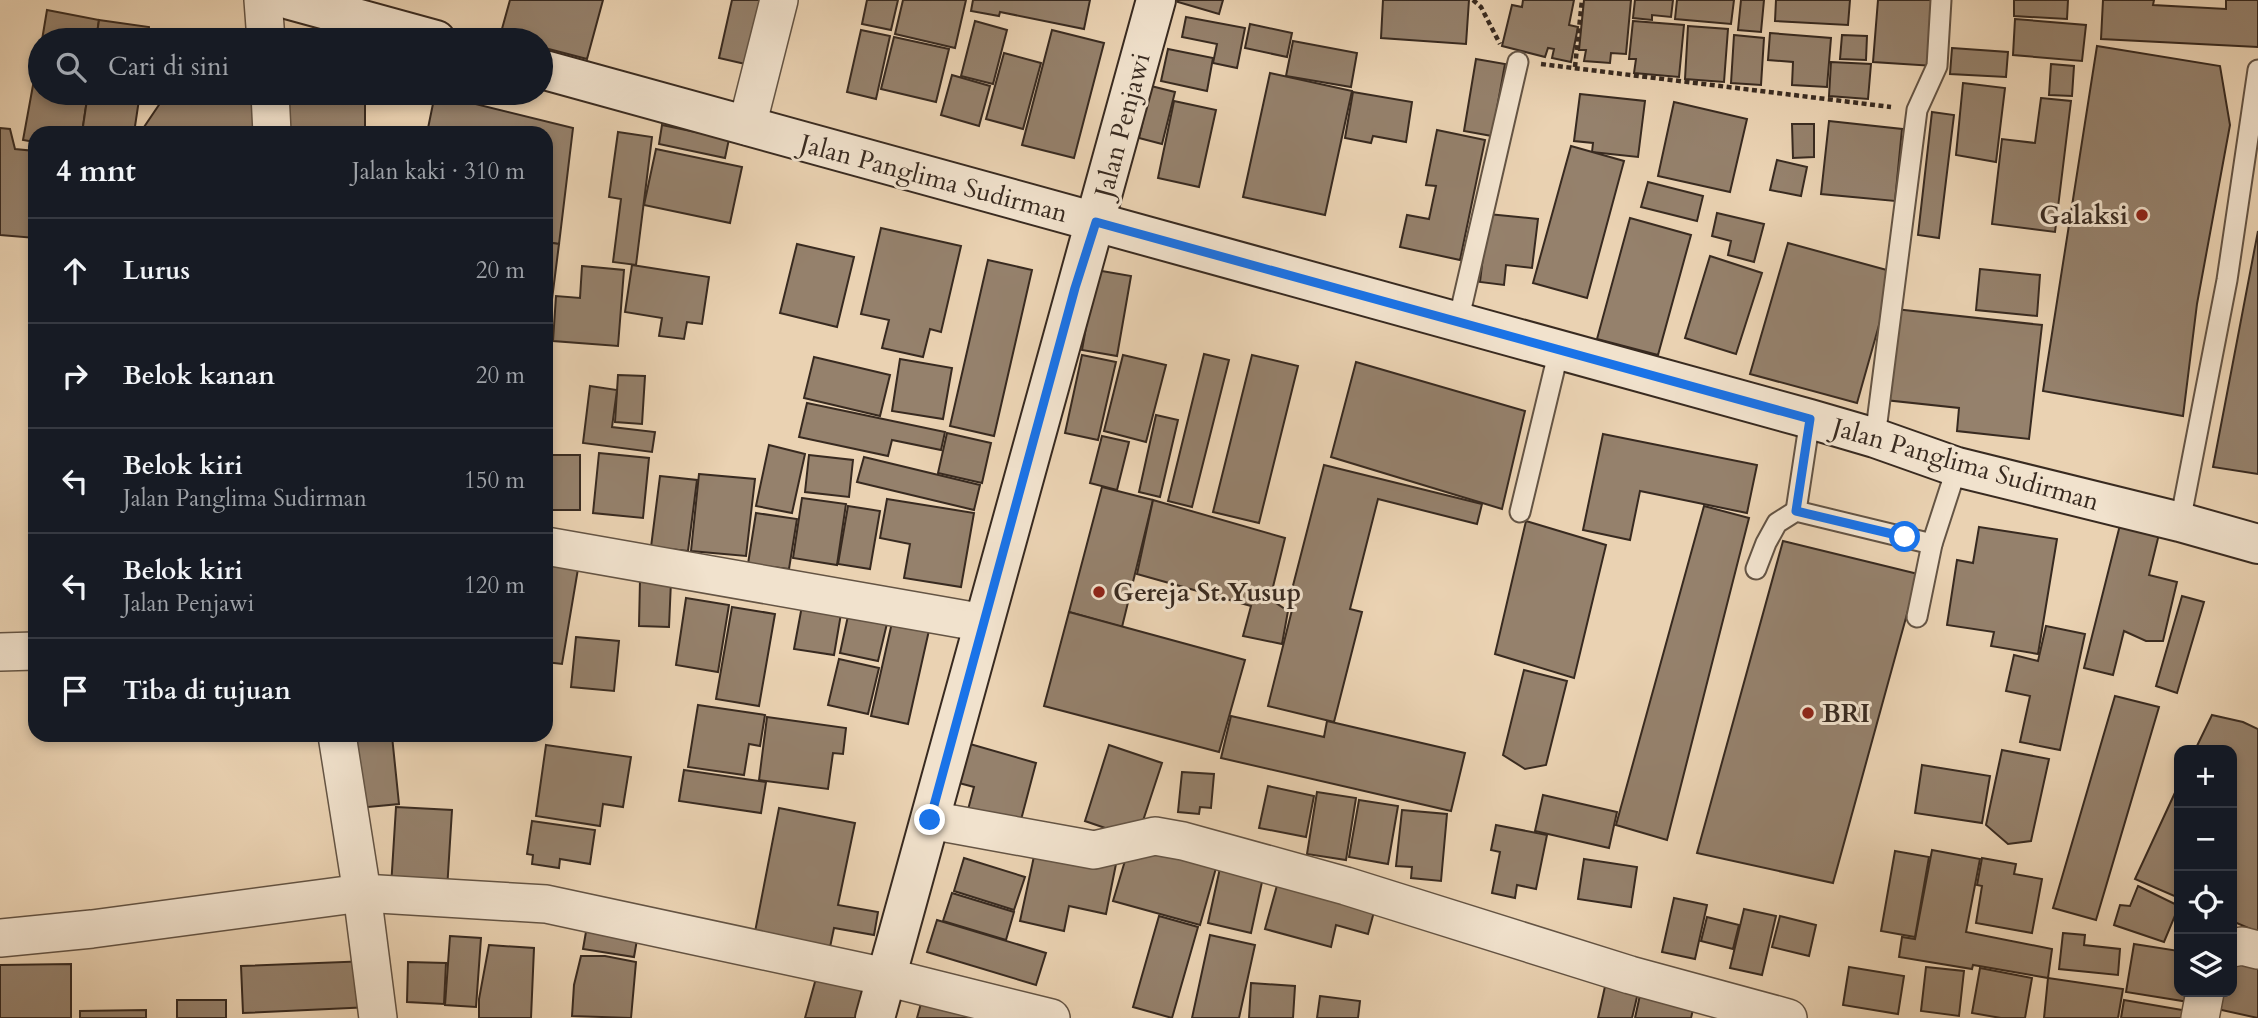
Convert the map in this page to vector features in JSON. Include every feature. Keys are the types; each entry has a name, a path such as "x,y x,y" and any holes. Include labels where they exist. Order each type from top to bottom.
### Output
{"main road":[{"path":"290,0 392,28"},
{"name":"Jalan Penjawi","path":"875,1018 1156,0"},
{"name":"Jalan Panglima Sudirman","path":"553,72 1810,419 1875,438 1957,467 2258,544"}],"street":[{"path":"263,0 265,28"},
{"path":"747,126 779,0"},
{"path":"271,105 272,126"},
{"path":"553,547 984,623"},
{"path":"0,652 28,651"},
{"path":"338,742 378,1018"},
{"path":"930,820 1094,850 1155,836 1183,841 1346,886 1630,975 1788,1018"},
{"path":"0,938 92,929 362,893 546,904 886,977 1051,1018"},
{"path":"2237,947 2258,950"},
{"path":"2200,1018 2204,997"}],"lane":[{"path":"1875,438 1917,110 1937,66 1941,0"},
{"path":"1458,322 1518,62"},
{"path":"2180,522 2227,280 2258,70"},
{"path":"1520,512 1559,349"},
{"path":"1796,511 1810,419"},
{"path":"1917,617 1931,544 1957,467"},
{"path":"1756,569 1777,523 1796,511 1931,544"}],"path":[{"path":"1473,0 1480,7 1507,57 1518,62 1917,110"},
{"path":"1575,67 1583,0"}],"building":[{"path":"510,0 603,0 587,59 553,50 553,28 502,28"},
{"path":"732,0 768,0 754,66 719,58"},
{"path":"867,0 898,0 891,30 862,24"},
{"path":"903,0 966,0 955,48 895,34"},
{"path":"973,0 1090,0 1084,29 1000,12 999,16 971,11"},
{"path":"1178,0 1223,0 1219,14"},
{"path":"1383,0 1469,0 1466,44 1381,38"},
{"path":"1523,0 1574,0 1569,25 1578,27 1571,62 1552,58 1554,49 1548,48 1545,57 1502,46 1512,5 1522,7"},
{"path":"1584,0 1631,0 1626,54 1611,53 1610,63 1584,61 1586,50 1579,50"},
{"path":"1635,0 1673,0 1671,17 1652,15 1652,20 1633,18"},
{"path":"1677,0 1734,0 1731,24 1675,19"},
{"path":"1741,0 1764,0 1761,32 1738,30"},
{"path":"1776,0 1850,0 1848,25 1775,21"},
{"path":"1878,0 1939,0 1934,66 1873,62"},
{"path":"2014,0 2068,0 2067,19 2014,16"},
{"path":"2103,0 2154,0 2153,5 2226,9 2226,0 2258,0 2258,47 2101,39"},
{"path":"47,10 99,20 98,28 44,28"},
{"path":"1186,17 1245,28 1237,68 1213,63 1217,44 1182,37"},
{"path":"2015,19 2086,25 2082,61 2013,55"},
{"path":"99,20 149,27 149,28 98,28"},
{"path":"975,21 1007,30 993,84 961,76"},
{"path":"1633,21 1684,25 1679,77 1634,73 1636,59 1629,59"},
{"path":"1250,24 1292,33 1287,57 1245,48"},
{"path":"1688,26 1728,29 1724,82 1685,79"},
{"path":"861,30 890,36 876,99 847,92"},
{"path":"1052,30 1104,43 1074,158 1022,145"},
{"path":"1770,33 1831,38 1827,87 1792,85 1793,62 1768,60"},
{"path":"1734,35 1764,38 1761,85 1731,83"},
{"path":"1842,35 1867,36 1866,60 1840,59"},
{"path":"894,37 949,49 936,102 881,89"},
{"path":"1293,41 1357,53 1351,87 1286,76"},
{"name":"Galaksi","path":"2097,46 2220,66 2230,125 2197,304 2183,416 2043,391"},
{"path":"1952,48 2008,52 2006,77 1950,74"},
{"path":"1168,49 1213,58 1207,91 1161,81"},
{"path":"1004,53 1041,63 1023,129 986,119"},
{"path":"1476,59 1505,64 1492,136 1464,131"},
{"path":"1831,62 1871,64 1868,99 1829,96"},
{"path":"2051,64 2074,66 2072,96 2049,95"},
{"path":"1270,73 1352,91 1325,215 1243,197"},
{"path":"952,75 990,86 979,126 941,115"},
{"path":"1963,83 2005,88 1996,162 1956,155"},
{"path":"1151,86 1175,92 1162,144 1139,138"},
{"path":"1353,92 1412,102 1406,142 1373,136 1371,143 1345,138"},
{"path":"1580,94 1645,101 1638,157 1592,152 1593,143 1574,141"},
{"path":"2041,98 2071,101 2055,232 1992,224 2002,139 2035,143"},
{"path":"1174,101 1216,110 1199,187 1158,178"},
{"path":"1674,102 1747,119 1730,192 1658,176"},
{"path":"29,105 86,105 83,126 28,126 28,141 23,140"},
{"path":"86,105 138,105 135,126 83,126"},
{"path":"159,105 260,105 261,126 145,126"},
{"path":"282,105 365,105 365,126 283,126"},
{"path":"433,105 480,105 573,128 559,244 553,243 553,126 428,126"},
{"path":"1932,112 1954,115 1939,238 1918,235"},
{"path":"1829,121 1902,129 1895,201 1821,194"},
{"path":"1792,124 1814,124 1814,157 1793,158"},
{"path":"662,125 729,139 725,158 659,144"},
{"path":"0,128 10,129 15,149 28,150 28,237 0,235"},
{"path":"1437,130 1485,140 1460,260 1400,247 1407,215 1429,219 1436,186 1426,185"},
{"path":"618,132 652,137 636,265 613,262 621,199 609,197"},
{"path":"1571,146 1624,161 1587,298 1533,283"},
{"path":"656,149 742,167 730,223 644,205"},
{"path":"1777,160 1807,167 1801,196 1770,190"},
{"path":"1648,182 1703,196 1697,221 1641,207"},
{"path":"1717,213 1764,224 1754,262 1728,255 1731,241 1712,236"},
{"path":"1488,214 1538,219 1532,268 1506,265 1504,285 1480,282"},
{"path":"1630,218 1691,235 1658,355 1597,339"},
{"path":"881,228 961,246 941,332 930,329 923,357 882,348 889,320 861,314"},
{"path":"2258,231 2258,474 2213,467"},
{"path":"553,243 559,244 553,292"},
{"path":"1788,243 1894,272 1857,403 1750,374"},
{"path":"797,244 854,257 837,327 780,313"},
{"path":"1710,256 1762,273 1736,354 1685,338"},
{"path":"988,260 1032,270 994,436 950,426"},
{"path":"632,265 709,277 702,324 687,322 684,339 659,336 662,318 625,312"},
{"path":"582,266 624,270 618,346 553,341 556,296 580,298"},
{"path":"1980,269 2040,275 2037,316 1976,310"},
{"path":"1096,270 1131,276 1117,356 1082,350"},
{"path":"1895,309 2042,325 2029,439 1957,431 1959,408 1885,400"},
{"path":"1204,354 1229,360 1192,507 1168,501"},
{"path":"1082,355 1116,362 1098,440 1065,433"},
{"path":"1123,355 1166,365 1146,442 1104,431"},
{"path":"1252,355 1298,366 1259,523 1213,512"},
{"path":"814,357 890,375 880,416 804,398"},
{"path":"900,359 952,368 943,419 892,411"},
{"path":"1356,362 1525,411 1502,509 1331,457"},
{"path":"618,375 645,376 642,424 615,422"},
{"path":"590,386 617,390 612,427 655,432 652,452 583,443"},
{"path":"807,403 945,432 941,450 892,440 888,456 799,437"},
{"path":"1156,415 1178,420 1160,497 1139,492"},
{"path":"947,433 991,443 982,483 938,473"},
{"path":"1603,434 1757,465 1747,513 1640,491 1630,540 1583,530"},
{"path":"1102,436 1129,442 1117,490 1090,483"},
{"path":"769,445 805,454 792,513 756,506"},
{"path":"599,453 649,458 643,518 593,513"},
{"path":"553,455 580,455 580,510 553,510"},
{"path":"809,455 853,460 849,497 805,492"},
{"path":"864,457 980,485 974,510 857,482"},
{"path":"1324,465 1482,504 1477,524 1378,499 1350,609 1362,612 1334,722 1268,706 1293,606 1288,605"},
{"path":"699,474 755,479 746,556 691,551"},
{"path":"660,476 697,480 688,551 651,547"},
{"path":"1102,487 1153,500 1122,627 1069,612"},
{"path":"802,498 846,504 837,565 793,558"},
{"path":"887,499 974,513 961,587 904,578 910,544 880,538"},
{"path":"1153,500 1285,538 1270,599 1288,611 1282,644 1243,636 1251,606 1137,574"},
{"path":"848,506 880,511 870,569 838,564"},
{"path":"1704,506 1749,518 1667,840 1616,825"},
{"path":"756,513 797,519 789,569 748,564"},
{"path":"1526,521 1606,545 1574,678 1495,654"},
{"path":"2121,521 2160,530 2149,575 2177,582 2163,641 2146,641 2124,631 2113,675 2084,668"},
{"path":"1979,527 2057,539 2038,654 1991,646 1994,632 1947,625 1957,560 1973,563"},
{"name":"BRI","path":"1783,541 1918,574 1833,883 1697,853"},
{"path":"553,552 580,557 562,664 553,663"},
{"path":"640,580 671,581 669,627 639,626"},
{"path":"804,595 843,602 834,655 794,649"},
{"path":"2182,596 2204,602 2177,693 2156,686"},
{"path":"686,598 729,605 718,672 676,665"},
{"path":"851,602 890,611 878,661 840,653"},
{"path":"732,607 775,614 759,706 716,699"},
{"path":"895,609 932,617 908,724 871,716"},
{"path":"1069,612 1245,660 1219,752 1044,706"},
{"path":"2046,626 2085,634 2060,750 2020,742 2030,696 2006,691 2014,655 2038,661"},
{"path":"576,637 619,641 614,691 571,687"},
{"path":"839,659 879,668 868,714 828,705"},
{"path":"1524,670 1567,681 1546,765 1525,769 1503,755"},
{"path":"2115,696 2159,707 2096,920 2053,908"},
{"path":"698,705 765,715 760,746 749,744 744,775 688,767"},
{"path":"2212,715 2243,722 2258,729 2258,932 2237,923 2237,745 2197,745"},
{"path":"1231,716 1324,737 1327,721 1465,753 1451,811 1221,758"},
{"path":"767,717 846,728 843,754 833,753 828,789 759,780"},
{"path":"351,742 393,742 399,804 358,808"},
{"path":"970,744 1036,763 1017,835 965,821 974,787 959,783"},
{"path":"546,745 631,757 623,807 603,804 600,826 536,816"},
{"path":"1109,745 1162,763 1137,839 1085,821"},
{"path":"2002,750 2049,759 2031,841 2008,844 1986,825"},
{"path":"1922,765 1990,776 1982,823 1915,813"},
{"path":"684,770 766,782 761,813 679,801"},
{"path":"1182,772 1214,774 1211,808 1200,807 1199,814 1178,812"},
{"path":"1268,786 1314,796 1306,837 1259,828"},
{"path":"1317,792 1356,798 1346,860 1307,854"},
{"path":"1543,795 1617,812 1609,848 1535,831"},
{"path":"2174,795 2174,896 2135,879"},
{"path":"1359,800 1398,806 1388,864 1349,857"},
{"path":"396,807 452,810 447,890 391,887"},
{"path":"779,808 855,823 838,905 878,912 874,935 834,928 829,952 754,937"},
{"path":"1402,810 1447,814 1441,881 1411,878 1412,867 1396,866"},
{"path":"532,821 595,830 590,864 560,859 559,868 532,864 533,855 527,854"},
{"path":"1496,825 1547,835 1536,889 1517,885 1515,898 1492,893 1500,852 1491,850"},
{"path":"1130,844 1216,868 1200,925 1113,901"},
{"path":"1036,847 1116,864 1106,914 1069,906 1064,931 1020,921"},
{"path":"1932,850 1980,859 1966,932 2052,949 2048,978 1973,965 1972,969 1899,957 1902,937 1915,939"},
{"path":"1895,851 1929,857 1915,937 1881,931"},
{"path":"964,858 1025,877 1014,910 954,891"},
{"path":"1982,858 2016,864 2014,874 2042,879 2032,933 1976,923 1982,886 1977,885"},
{"path":"1222,859 1265,868 1251,933 1208,923"},
{"path":"1584,859 1637,867 1631,907 1578,899"},
{"path":"1281,871 1378,897 1368,934 1336,925 1331,947 1265,929"},
{"path":"2138,886 2174,904 2174,918 2164,942 2114,925 2120,905 2130,906"},
{"path":"952,893 1014,912 1006,940 943,921"},
{"path":"1674,898 1707,905 1695,959 1662,952"},
{"path":"1744,909 1776,916 1762,975 1730,968"},
{"path":"1159,916 1198,927 1172,1018 1133,1007"},
{"path":"1780,916 1816,925 1809,956 1772,947"},
{"path":"1707,917 1739,925 1733,949 1701,941"},
{"path":"937,920 1046,953 1036,985 927,952"},
{"path":"587,926 638,934 634,957 583,949"},
{"path":"2063,933 2085,935 2084,945 2120,949 2118,975 2059,969"},
{"path":"1210,935 1255,945 1239,1018 1192,1018"},
{"path":"450,936 481,938 476,1007 445,1005"},
{"path":"2134,944 2174,950 2174,997 2196,997 2195,1003 2126,992"},
{"path":"489,945 534,948 531,1018 479,1018 479,999"},
{"path":"581,956 605,956 636,962 631,1018 572,1016 574,985"},
{"path":"2237,957 2258,962 2258,1018 2208,1007 2211,997 2237,997"},
{"path":"369,961 371,1007 243,1013 241,966"},
{"path":"408,962 446,963 444,1004 407,1002"},
{"path":"71,964 71,1018 0,1018 0,965"},
{"path":"1849,967 1904,976 1898,1014 1843,1005"},
{"path":"1926,967 1964,971 1959,1016 1921,1011"},
{"path":"1980,968 2032,978 2025,1018 2001,1018 1972,1013"},
{"path":"818,971 871,985 862,1018 805,1018"},
{"path":"1608,973 1641,980 1632,1018 1598,1018"},
{"path":"2048,978 2123,989 2118,1018 2044,1018"},
{"path":"1251,983 1295,986 1293,1018 1249,1018"},
{"path":"1642,986 1696,997 1691,1018 1635,1018"},
{"path":"923,996 1009,1018 917,1018"},
{"path":"1320,996 1360,1001 1358,1018 1317,1018"},
{"path":"177,1000 226,1000 226,1018 177,1018"},
{"path":"2124,1000 2194,1012 2193,1018 2121,1018"},
{"path":"146,1010 146,1018 80,1018 80,1011"}],"place":[{"name":"Galaksi","path":"2142,215"},
{"name":"Gereja St.Yusup","path":"1099,592"},
{"name":"BRI","path":"1808,713"}],"route":[{"path":"930,820 1075,288 1096,222 1810,419 1796,511 1905,537"}]}
